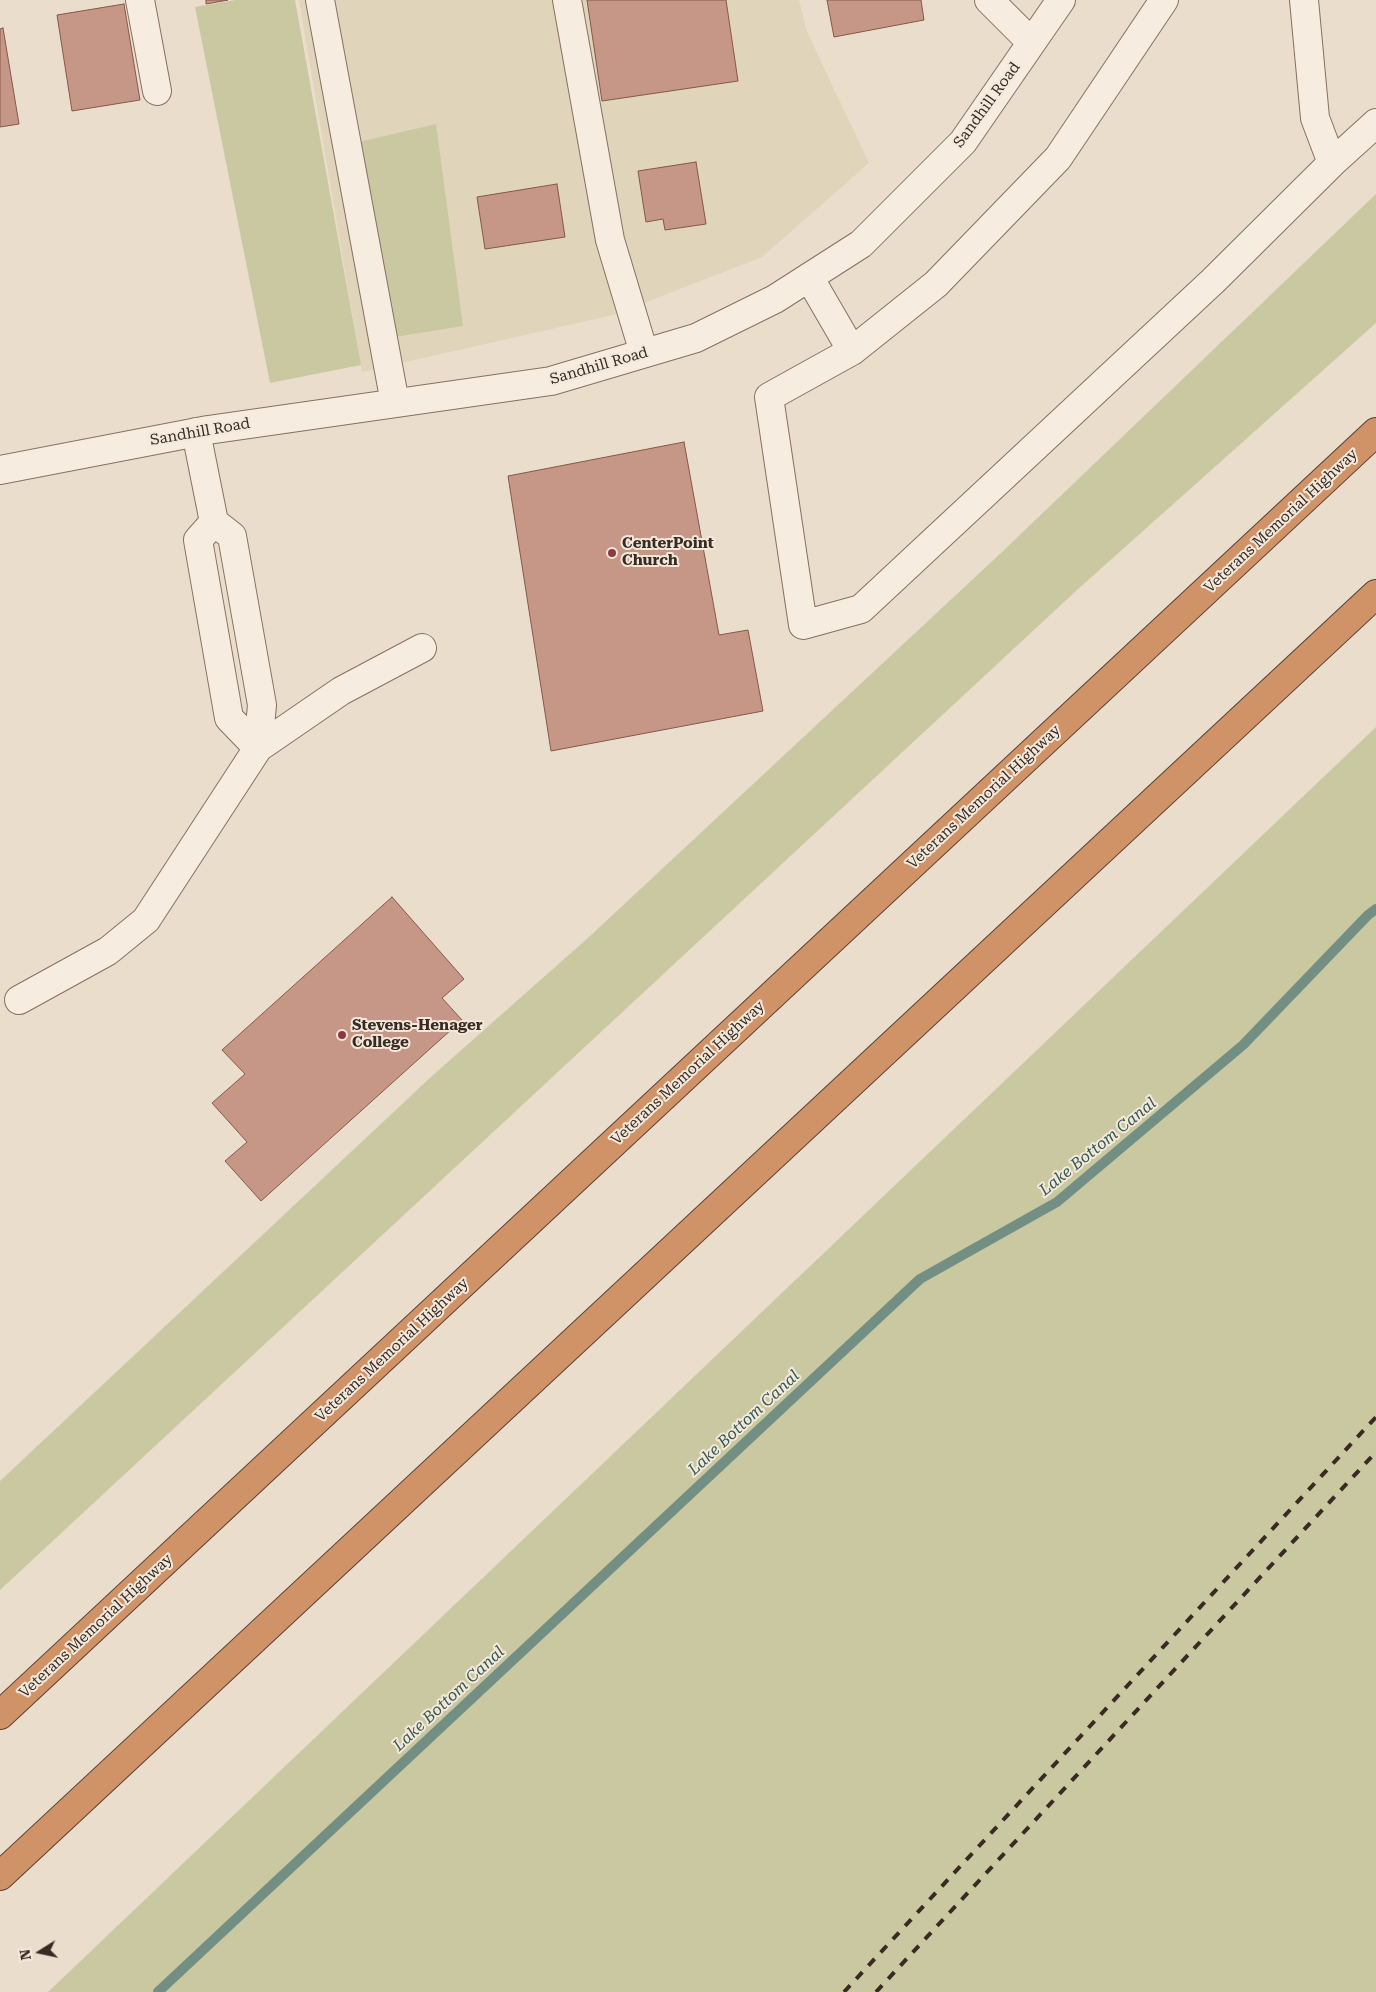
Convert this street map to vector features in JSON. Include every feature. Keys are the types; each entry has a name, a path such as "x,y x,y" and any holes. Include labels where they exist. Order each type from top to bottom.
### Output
{"highway":[{"name":"Veterans Memorial Highway","path":"0,1715 1376,432"},
{"path":"0,1876 1376,594"}],"street":[{"path":"140,0 157,91"},
{"path":"320,0 395,403"},
{"path":"567,0 610,240 644,354"},
{"path":"989,0 1031,42"},
{"name":"Sandhill Road","path":"0,470 196,432 551,381 696,338 775,299 861,244 963,142 1061,0"},
{"path":"1164,0 1058,158 936,284 852,351 768,397 803,625 861,609 1213,281 1376,122"},
{"path":"1304,0 1315,118 1332,163"},
{"path":"809,277 852,351"},
{"path":"196,432 214,522 232,536 262,705 258,748"},
{"path":"19,1000 108,951 146,920 258,748 341,691 422,648"}],"shaded area":[{"path":"299,0 799,0 807,32 869,163 762,257 613,315 362,372"}],"green space":[{"path":"235,0 295,0 361,365 270,383 195,7"},
{"path":"436,124 463,326 394,337 359,142"},
{"path":"1376,194 1376,323 1077,590 0,1590 0,1481 432,1076 589,937 1002,552"},
{"path":"1376,727 1376,1992 48,1992"}],"building":[{"path":"206,0 228,0 206,4"},
{"path":"587,0 726,0 738,81 602,101"},
{"path":"827,0 921,0 924,20 834,37"},
{"path":"124,4 140,100 72,111 57,15"},
{"path":"3,28 19,124 0,127 0,29"},
{"path":"696,162 706,224 665,230 663,219 646,222 638,171"},
{"path":"557,184 565,237 485,249 477,197"},
{"name":"CenterPoint Church","path":"684,442 719,635 748,630 763,711 551,751 508,476"},
{"name":"Stevens-Henager College","path":"392,897 464,979 442,998 462,1020 261,1201 225,1161 247,1142 212,1103 245,1074 222,1050"}],"waterway":[{"name":"Lake Bottom Canal","path":"158,1992 920,1279 1057,1202 1243,1045 1368,915 1376,909"}],"railway":[{"path":"844,1992 1376,1417"},
{"path":"876,1992 1376,1452"}],"place":[{"name":"CenterPoint Church","path":"612,553"},
{"name":"Stevens-Henager College","path":"342,1035"}]}
